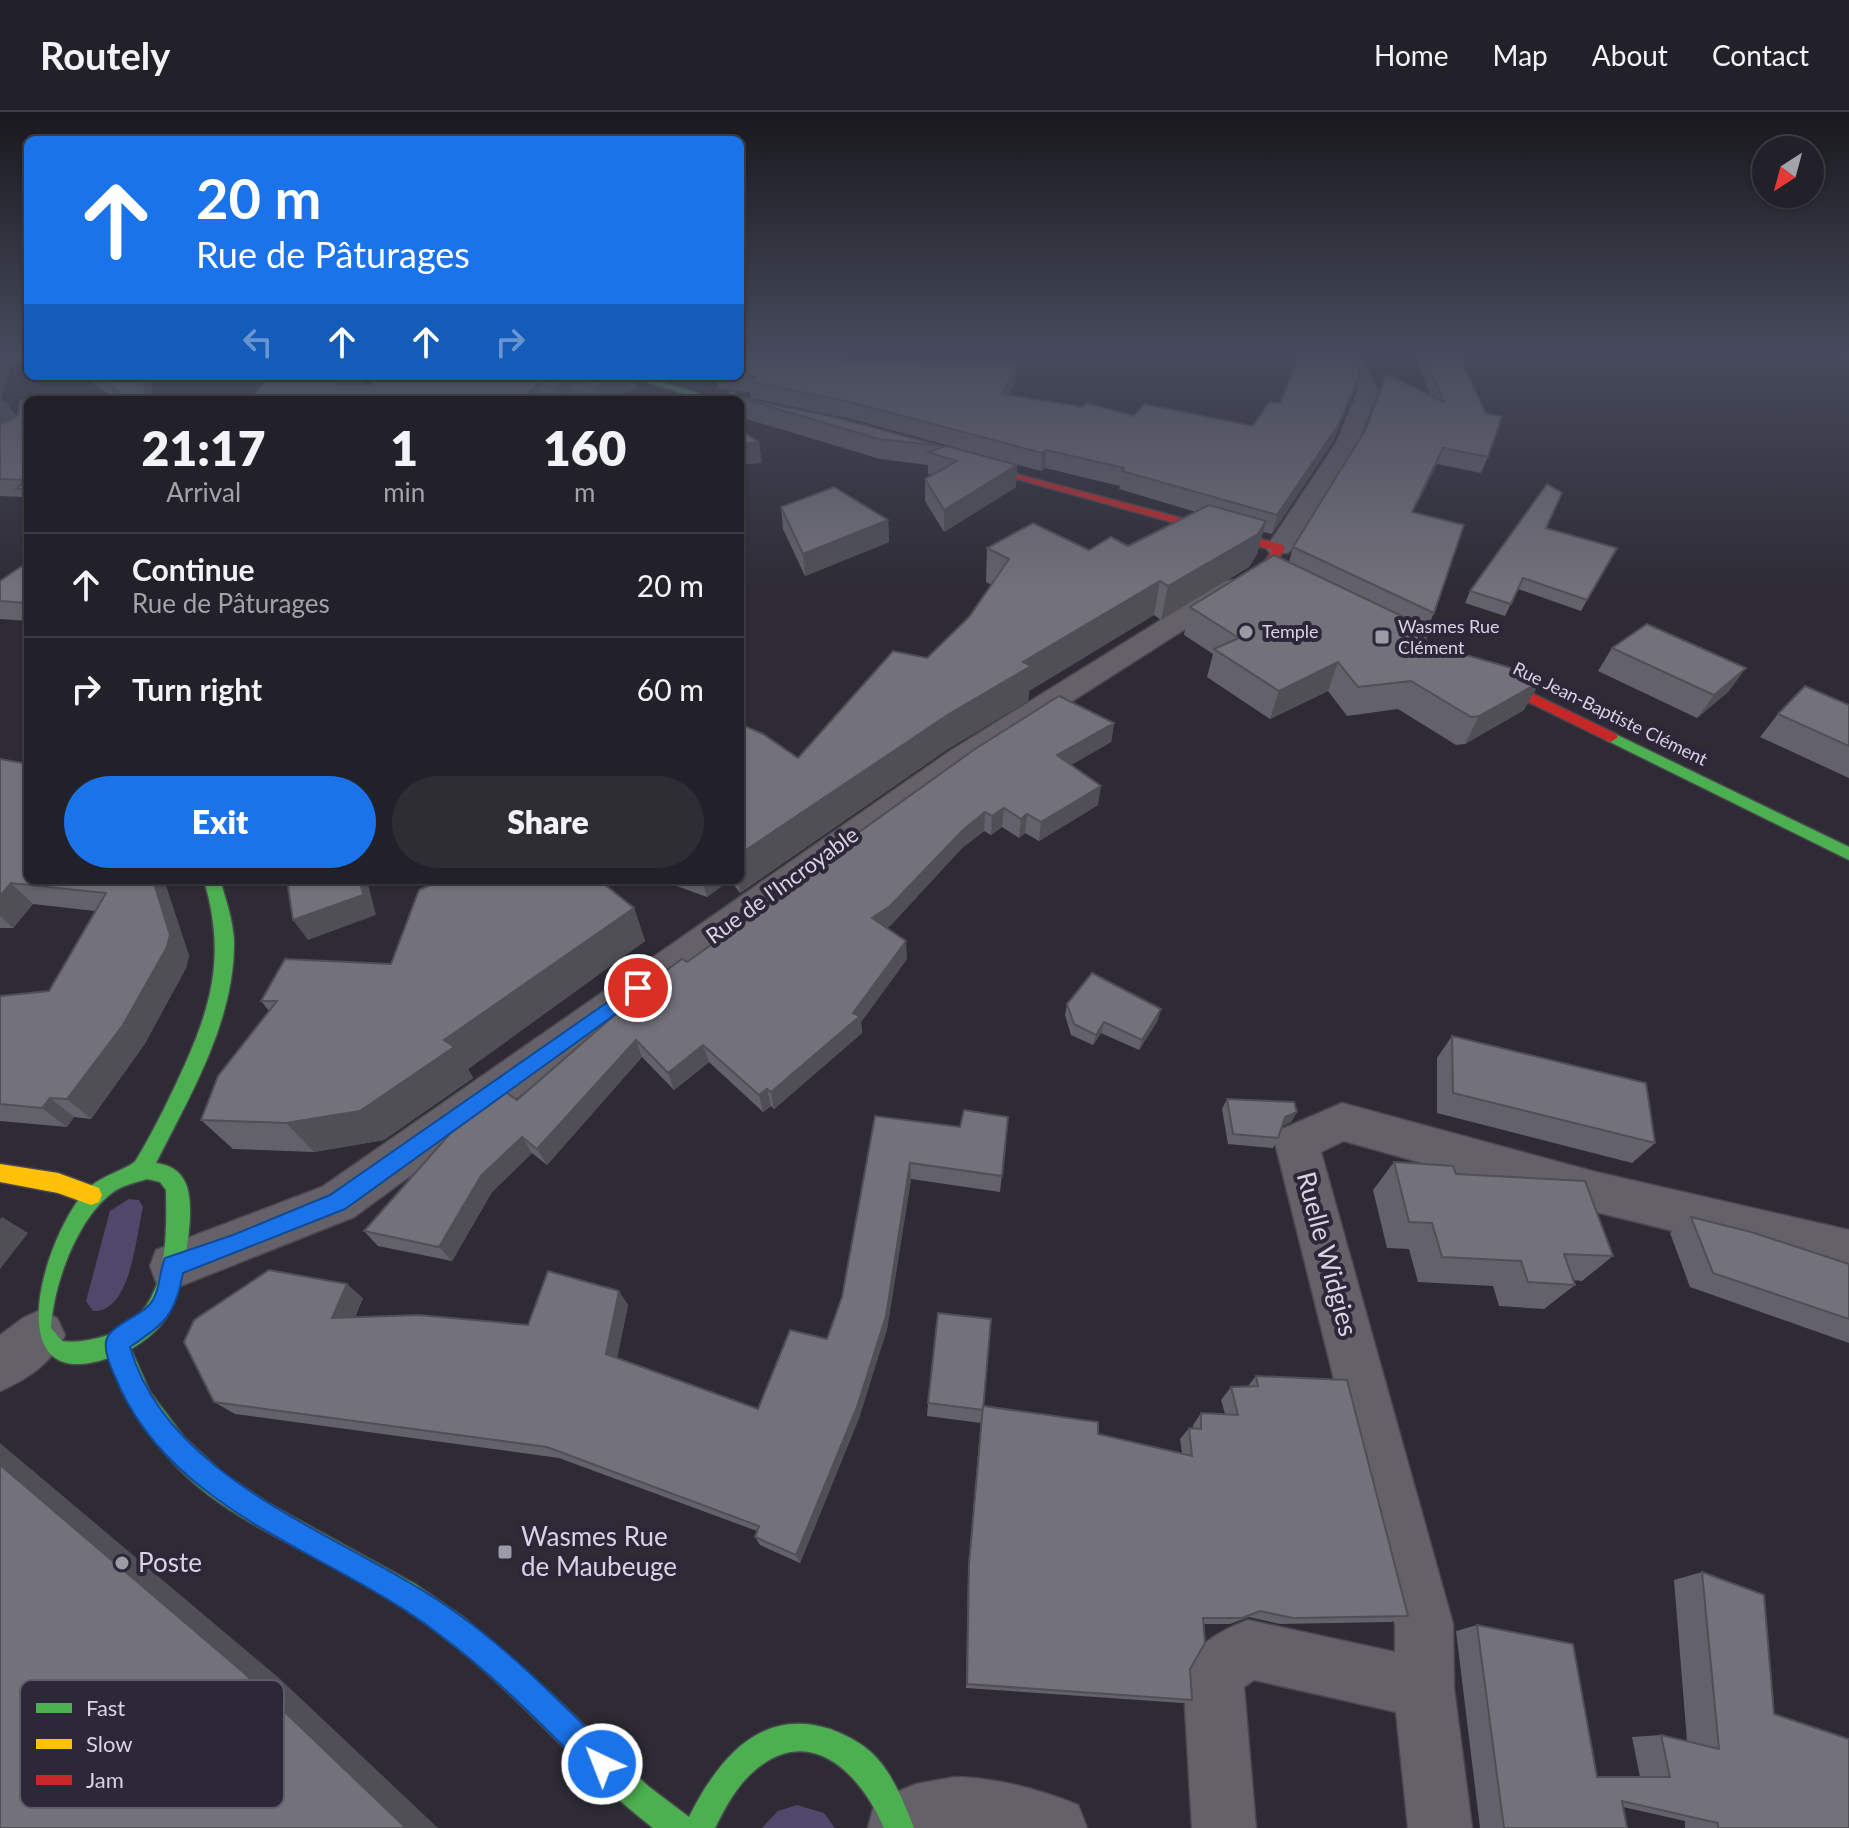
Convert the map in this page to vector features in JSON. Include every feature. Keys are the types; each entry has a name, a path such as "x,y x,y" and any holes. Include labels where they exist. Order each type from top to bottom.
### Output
{"street":[{"name":"Rue de l'Incroyable","path":"173,1266 234,1245 338,1202 961,758 1273,558 1352,431"},
{"path":"941,455 1273,558 1322,595"},
{"name":"Rue Jean-Baptiste Clément","path":"1350,609 1849,854"},
{"path":"141,1171 191,1069 221,975 224,931 213,884"},
{"name":"Ruelle Widgies","path":"1440,1828 1424,1688 1424,1624 1297,1143 1342,1122 1596,1192 1849,1252"},
{"path":"141,1171 166,1174 177,1187 173,1266 166,1301 157,1314 117,1343 76,1355 51,1349 40,1335 38,1315 74,1220 91,1195 123,1175 141,1171"},
{"path":"0,1173 58,1183 91,1195"},
{"path":"0,1366 40,1335"},
{"path":"117,1343 126,1374 141,1405 187,1461 239,1499 378,1576 450,1624 530,1692 632,1794 679,1828"},
{"path":"1224,1828 1213,1673 1248,1649 1424,1688"},
{"path":"699,1828 717,1790 741,1762 768,1744 798,1735 836,1743 861,1759 883,1786 898,1826 916,1813 941,1809 993,1812 1055,1828"}],"shaded area":[{"path":"129,1199 139,1200 143,1207 130,1271 116,1300 106,1308 93,1311 86,1301 110,1211"},
{"path":"797,1805 824,1813 835,1828 762,1828 778,1811"}],"building":[{"path":"0,431 24,431 24,480 0,479"},
{"path":"852,431 887,431 942,446 879,439"},
{"path":"959,431 1334,431 1277,515 1122,471 1124,468 1046,450 1042,453"},
{"path":"1365,431 1497,431 1488,457 1443,448 1412,512 1464,525 1434,613 1293,547"},
{"path":"744,433 759,442 744,444"},
{"path":"946,446 1017,465 944,510 925,479 957,461 928,452"},
{"path":"1547,484 1562,493 1546,528 1617,548 1587,600 1523,578 1511,604 1470,591"},
{"path":"834,487 888,520 803,554 781,507"},
{"path":"1209,505 1266,521 1258,534 1168,586 1160,581 1023,662 1031,666 949,714 744,851 744,726 763,734 798,758 893,651 927,658 969,617 1009,559 987,548 1033,523 1089,550 1111,537 1128,546"},
{"path":"1274,555 1429,629 1421,653 1428,644 1508,667 1540,682 1479,716 1471,717 1411,681 1358,687 1338,662 1279,691 1214,649 1239,638 1190,607"},
{"path":"24,565 24,603 0,601 0,581"},
{"path":"1647,624 1746,668 1714,695 1612,648"},
{"path":"1805,686 1849,705 1849,746 1778,714"},
{"path":"1059,696 1114,723 1057,755 1101,786 1041,822 1027,814 1021,819 1004,808 992,816 985,812 963,830 890,906 872,918 906,941 853,1013 860,1016 771,1092 767,1089 759,1095 703,1045 668,1073 636,1040 537,1149 522,1137 481,1176 439,1247 364,1231 470,1111 501,1089 517,1100 664,972 682,959 687,962 770,903 763,901 975,749"},
{"path":"0,759 24,763 24,884 154,884 170,935 167,947 123,1025 67,1099 50,1098 42,1108 0,1104 0,996 49,991 106,893 11,883 0,896"},
{"path":"288,884 361,884 363,895 293,920"},
{"path":"432,884 604,884 634,908 444,1040 454,1047 360,1111 286,1123 201,1120 218,1076 277,1001 261,1001 285,959 391,964 419,890"},
{"path":"1092,973 1161,1009 1142,1040 1104,1022 1096,1035 1074,1024 1067,1004"},
{"path":"1452,1036 1646,1083 1655,1143 1453,1093"},
{"path":"1227,1099 1294,1102 1297,1112 1285,1117 1278,1138 1233,1134"},
{"path":"964,1110 1008,1117 1002,1176 910,1163 886,1316 857,1407 796,1555 755,1537 759,1526 547,1447 214,1402 184,1342 194,1320 269,1270 347,1284 332,1318 419,1315 528,1325 548,1271 619,1291 606,1354 758,1409 790,1330 827,1339 842,1297 875,1116 960,1127"},
{"path":"1394,1162 1453,1166 1456,1174 1585,1181 1613,1256 1564,1254 1575,1285 1528,1282 1521,1261 1442,1257 1432,1223 1409,1222"},
{"path":"1691,1217 1751,1232 1849,1264 1849,1319 1713,1273"},
{"path":"938,1313 991,1319 983,1410 928,1403"},
{"path":"1256,1376 1347,1380 1408,1616 1293,1618 1260,1611 1242,1618 1203,1618 1205,1643 1190,1669 1192,1700 967,1684 969,1564 983,1406 1098,1422 1098,1434 1192,1456 1189,1428 1201,1429 1201,1413 1238,1415 1231,1387 1258,1386"},
{"path":"0,1465 251,1680 20,1680 20,1808 284,1808 284,1711 406,1828 0,1828"},
{"path":"1702,1572 1764,1595 1774,1714 1849,1739 1849,1828 1718,1828 1718,1823 1622,1801 1627,1828 1504,1828 1477,1625 1573,1644 1597,1777 1670,1777 1661,1735 1719,1749"}],"traffic: fast":[{"path":"1611,737 1849,854"},
{"path":"141,1171 197,1060 218,999 224,969 225,940 213,884"},
{"path":"147,1170 166,1174 177,1187 174,1267 157,1312 141,1330 119,1343 77,1354 55,1350 45,1342 40,1328 41,1309 46,1286 66,1238 91,1199 102,1188 118,1179 147,1170"},
{"path":"117,1343 142,1400 175,1446 214,1482 259,1512 405,1593 453,1627 546,1708 638,1796 679,1828"},
{"path":"699,1828 723,1785 742,1762 760,1749 779,1741 798,1738 837,1746 854,1757 869,1771 881,1789 899,1828"}],"traffic: slow":[{"path":"0,1173 58,1183 91,1195"}],"traffic: jam":[{"path":"960,460 1279,548 1267,568 1307,587"},
{"path":"1368,618 1611,737"}],"place":[{"name":"Temple","path":"1246,632"},
{"name":"Wasmes Rue Clément","path":"1382,637"},
{"name":"Wasmes Rue de Maubeuge","path":"505,1552"},
{"name":"Poste","path":"122,1563"}],"route":[{"path":"602,1764 530,1692 450,1624 378,1576 239,1499 187,1461 141,1405 126,1374 117,1343 157,1314 166,1301 173,1266 234,1245 338,1202 638,988"}]}
